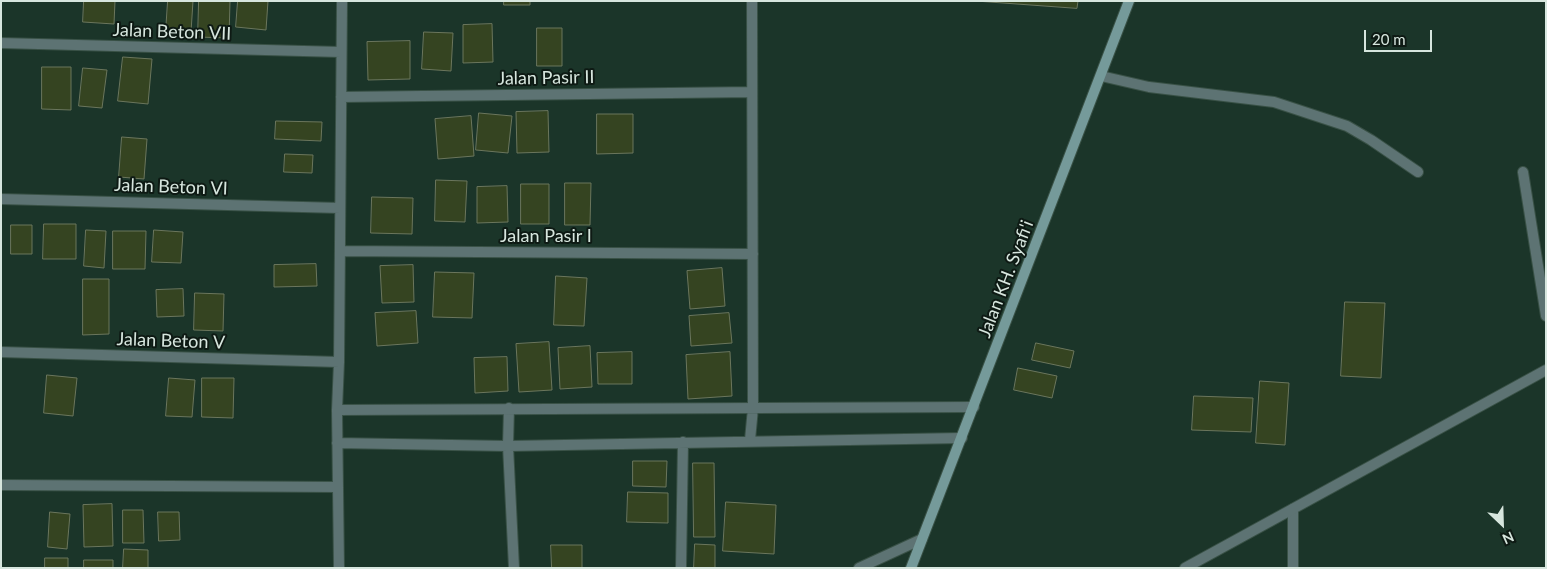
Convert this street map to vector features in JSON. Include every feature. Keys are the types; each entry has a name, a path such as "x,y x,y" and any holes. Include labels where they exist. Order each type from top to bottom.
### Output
{"main road":[{"name":"Jalan KH. Syafi'i","path":"911,568 1129,1"}],"street":[{"path":"339,568 337,410 342,1"},
{"path":"750,440 753,408 752,1"},
{"name":"Jalan Beton VII","path":"1,43 341,52"},
{"path":"1101,76 1149,87 1274,102 1347,126 1418,172"},
{"name":"Jalan Pasir II","path":"341,96 752,92"},
{"path":"1523,172 1546,316"},
{"name":"Jalan Beton VI","path":"1,199 340,208"},
{"name":"Jalan Pasir I","path":"340,251 753,254"},
{"name":"Jalan Beton V","path":"1,352 339,362"},
{"path":"1186,568 1546,370"},
{"path":"337,410 974,407"},
{"path":"509,408 508,446 514,568"},
{"path":"337,443 508,446 750,440 962,438"},
{"path":"681,568 683,442"},
{"path":"1,485 338,487"},
{"path":"1293,509 1293,568"},
{"path":"859,568 922,539"}],"building":[{"path":"84,1 115,1 114,24 83,22"},
{"path":"168,1 193,1 191,32 166,31"},
{"path":"199,1 230,1 229,38 198,37"},
{"path":"238,1 268,1 266,30 236,27"},
{"path":"504,1 530,1 530,5 504,5"},
{"path":"976,1 1078,1 1077,8"},
{"path":"492,24 493,62 463,63 463,25"},
{"path":"537,28 562,28 562,66 537,66"},
{"path":"424,32 453,33 451,71 422,69"},
{"path":"410,41 410,79 368,80 367,42"},
{"path":"123,57 152,59 148,104 118,101"},
{"path":"42,67 71,67 71,110 42,109"},
{"path":"83,68 107,70 102,108 79,106"},
{"path":"548,111 549,152 517,153 516,112"},
{"path":"479,113 512,116 508,153 476,150"},
{"path":"597,114 633,114 633,153 597,154"},
{"path":"471,116 474,156 438,159 435,119"},
{"path":"276,121 322,122 321,141 275,139"},
{"path":"122,137 147,139 144,179 119,177"},
{"path":"285,154 313,155 312,173 284,172"},
{"path":"436,180 467,181 465,222 435,221"},
{"path":"565,183 591,183 590,225 565,225"},
{"path":"521,184 549,184 549,224 521,224"},
{"path":"507,186 508,222 477,223 477,187"},
{"path":"372,197 413,198 412,234 371,233"},
{"path":"44,224 76,224 76,259 43,259"},
{"path":"11,225 32,225 32,254 11,254"},
{"path":"86,230 106,231 104,268 84,266"},
{"path":"154,230 183,232 181,263 152,262"},
{"path":"113,231 146,231 145,269 113,269"},
{"path":"316,264 317,286 274,287 274,265"},
{"path":"413,265 414,302 382,303 380,266"},
{"path":"722,268 725,306 690,309 687,271"},
{"path":"435,272 474,273 472,318 433,317"},
{"path":"556,276 587,278 584,326 554,325"},
{"path":"83,279 109,279 109,334 83,335"},
{"path":"183,289 184,316 157,317 156,290"},
{"path":"195,293 224,294 223,331 194,330"},
{"path":"1345,302 1385,303 1381,378 1341,376"},
{"path":"416,311 418,343 377,346 375,313"},
{"path":"729,313 732,343 691,346 689,316"},
{"path":"549,342 552,390 519,392 516,344"},
{"path":"1036,343 1074,351 1070,368 1032,360"},
{"path":"590,346 592,387 560,389 558,348"},
{"path":"632,352 632,384 598,384 597,353"},
{"path":"730,352 732,396 688,399 686,355"},
{"path":"507,357 508,391 475,393 474,358"},
{"path":"1018,368 1057,376 1052,398 1014,390"},
{"path":"47,375 77,378 73,416 44,413"},
{"path":"169,378 195,380 192,417 166,416"},
{"path":"202,378 234,378 233,418 202,417"},
{"path":"1260,381 1289,383 1285,445 1256,443"},
{"path":"1194,396 1253,398 1251,432 1192,430"},
{"path":"633,461 667,461 666,487 633,486"},
{"path":"693,463 714,463 715,537 694,537"},
{"path":"628,492 668,493 668,523 627,522"},
{"path":"726,502 776,505 774,554 723,551"},
{"path":"112,504 113,546 84,547 83,505"},
{"path":"123,510 143,510 144,543 123,543"},
{"path":"50,512 70,514 67,549 48,547"},
{"path":"158,512 179,512 180,540 159,541"},
{"path":"695,544 715,545 715,568 694,568"},
{"path":"551,545 582,545 582,568 552,568"},
{"path":"124,549 148,550 148,568 123,568"},
{"path":"45,558 68,558 68,568 45,568"},
{"path":"84,560 113,560 113,568 84,568"}]}
